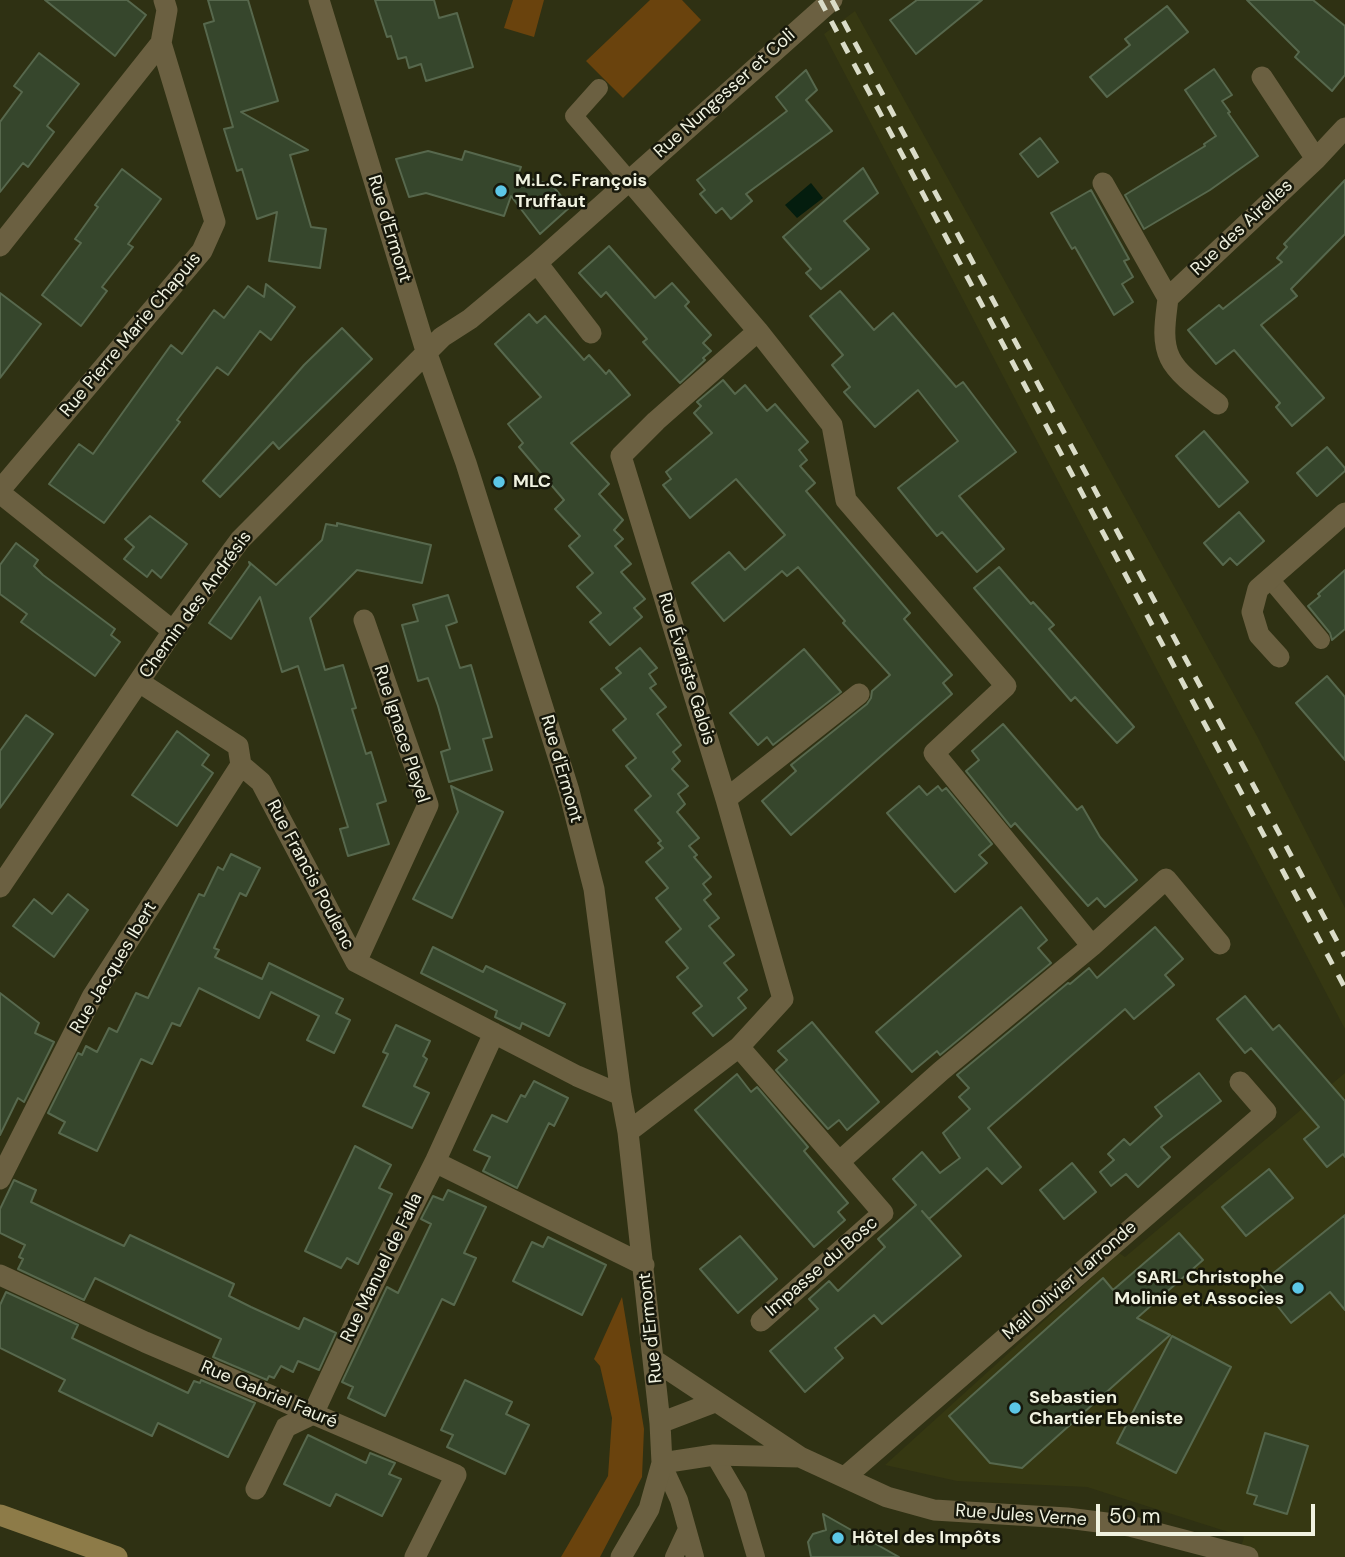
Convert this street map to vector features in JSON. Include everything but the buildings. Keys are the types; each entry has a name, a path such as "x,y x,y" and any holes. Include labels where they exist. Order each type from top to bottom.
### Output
{"street":[{"name":"Rue Pierre Marie Chapuis","path":"164,0 167,10 161,43 215,222 202,251 0,491 173,631"},
{"name":"Rue d'Ermont","path":"319,0 426,351 466,463 569,791 594,889 644,1265 662,1463 649,1509 621,1557"},
{"name":"Rue Nungesser et Coli","path":"426,351 470,319 537,263 832,0"},
{"name":"Rue Pierre Marie Chapuis","path":"0,246 161,43"},
{"path":"1262,77 1316,159"},
{"name":"Rue des Airelles","path":"1168,298 1316,159 1345,128"},
{"path":"629,180 758,331 831,425 846,499 1006,686 934,753 1092,946"},
{"path":"1103,183 1168,298 1164,331 1170,358 1189,380 1218,404"},
{"path":"537,263 591,333"},
{"name":"Rue Évariste Galois","path":"628,1132 739,1047 783,999 726,799 621,456 656,421 758,331"},
{"name":"Chemin des Andrésis","path":"0,887 173,631 240,540 426,351"},
{"path":"1279,657 1259,635 1252,612 1258,589 1345,513"},
{"name":"Rue Ignace Pleyel","path":"356,962 428,805 364,620"},
{"name":"Rue Francis Poulenc","path":"139,682 238,746 241,765 261,782 356,962 577,1076 621,1095"},
{"path":"726,799 859,694"},
{"name":"Rue Jacques Ibert","path":"0,1180 92,997 241,765"},
{"path":"739,1047 839,1162 941,1071 1092,946 1166,879 1220,944"},
{"name":"Rue Manuel de Falla","path":"313,1414 370,1289 435,1162 494,1033"},
{"name":"Mail Olivier Larronde","path":"845,1477 1266,1112 1240,1082"},
{"path":"435,1162 644,1265"},
{"name":"Impasse du Bosc","path":"761,1321 883,1213 839,1162"},
{"name":"Rue Gabriel Fauré","path":"0,1275 145,1342 456,1475 415,1557"},
{"name":"Rue Jules Verne","path":"654,1360 800,1457 887,1497 934,1510 1068,1518 1130,1526 1202,1551 1248,1557"},
{"path":"660,1423 715,1402"},
{"path":"256,1489 286,1427 313,1414"},
{"name":"Rue Jules Verne","path":"662,1463 714,1455 800,1457"},
{"path":"0,1515 117,1557"}],"lane":[{"path":"599,88 574,116 629,180"},
{"path":"1269,578 1321,640"},
{"path":"714,1455 738,1496 756,1557"},
{"path":"662,1463 679,1500 695,1557"},
{"path":"674,1557 687,1529"}],"shaded area":[{"path":"513,0 544,0 534,37 504,28"},
{"path":"650,0 682,0 701,20 623,98 586,61"},
{"path":"855,11 1257,736 1345,908 1345,1029 824,34"},
{"path":"811,183 823,198 797,218 785,205"},
{"path":"1345,1073 1345,1557 1238,1557 1244,1537 1087,1487 957,1481 885,1465 1119,1253 1125,1257"},
{"path":"622,1297 644,1429 642,1477 600,1557 561,1557 608,1476 612,1418 600,1366 594,1359"}],"railway":[{"path":"820,0 1345,988"},
{"path":"832,0 1345,956"}],"place":[{"name":"M.L.C. François Truffaut","path":"501,191"},
{"name":"MLC","path":"499,482"},
{"name":"SARL Christophe Molinie et Associes","path":"1298,1288"},
{"name":"Sebastien Chartier Ebeniste","path":"1015,1408"},
{"name":"Hôtel des Impôts","path":"838,1538"}]}
